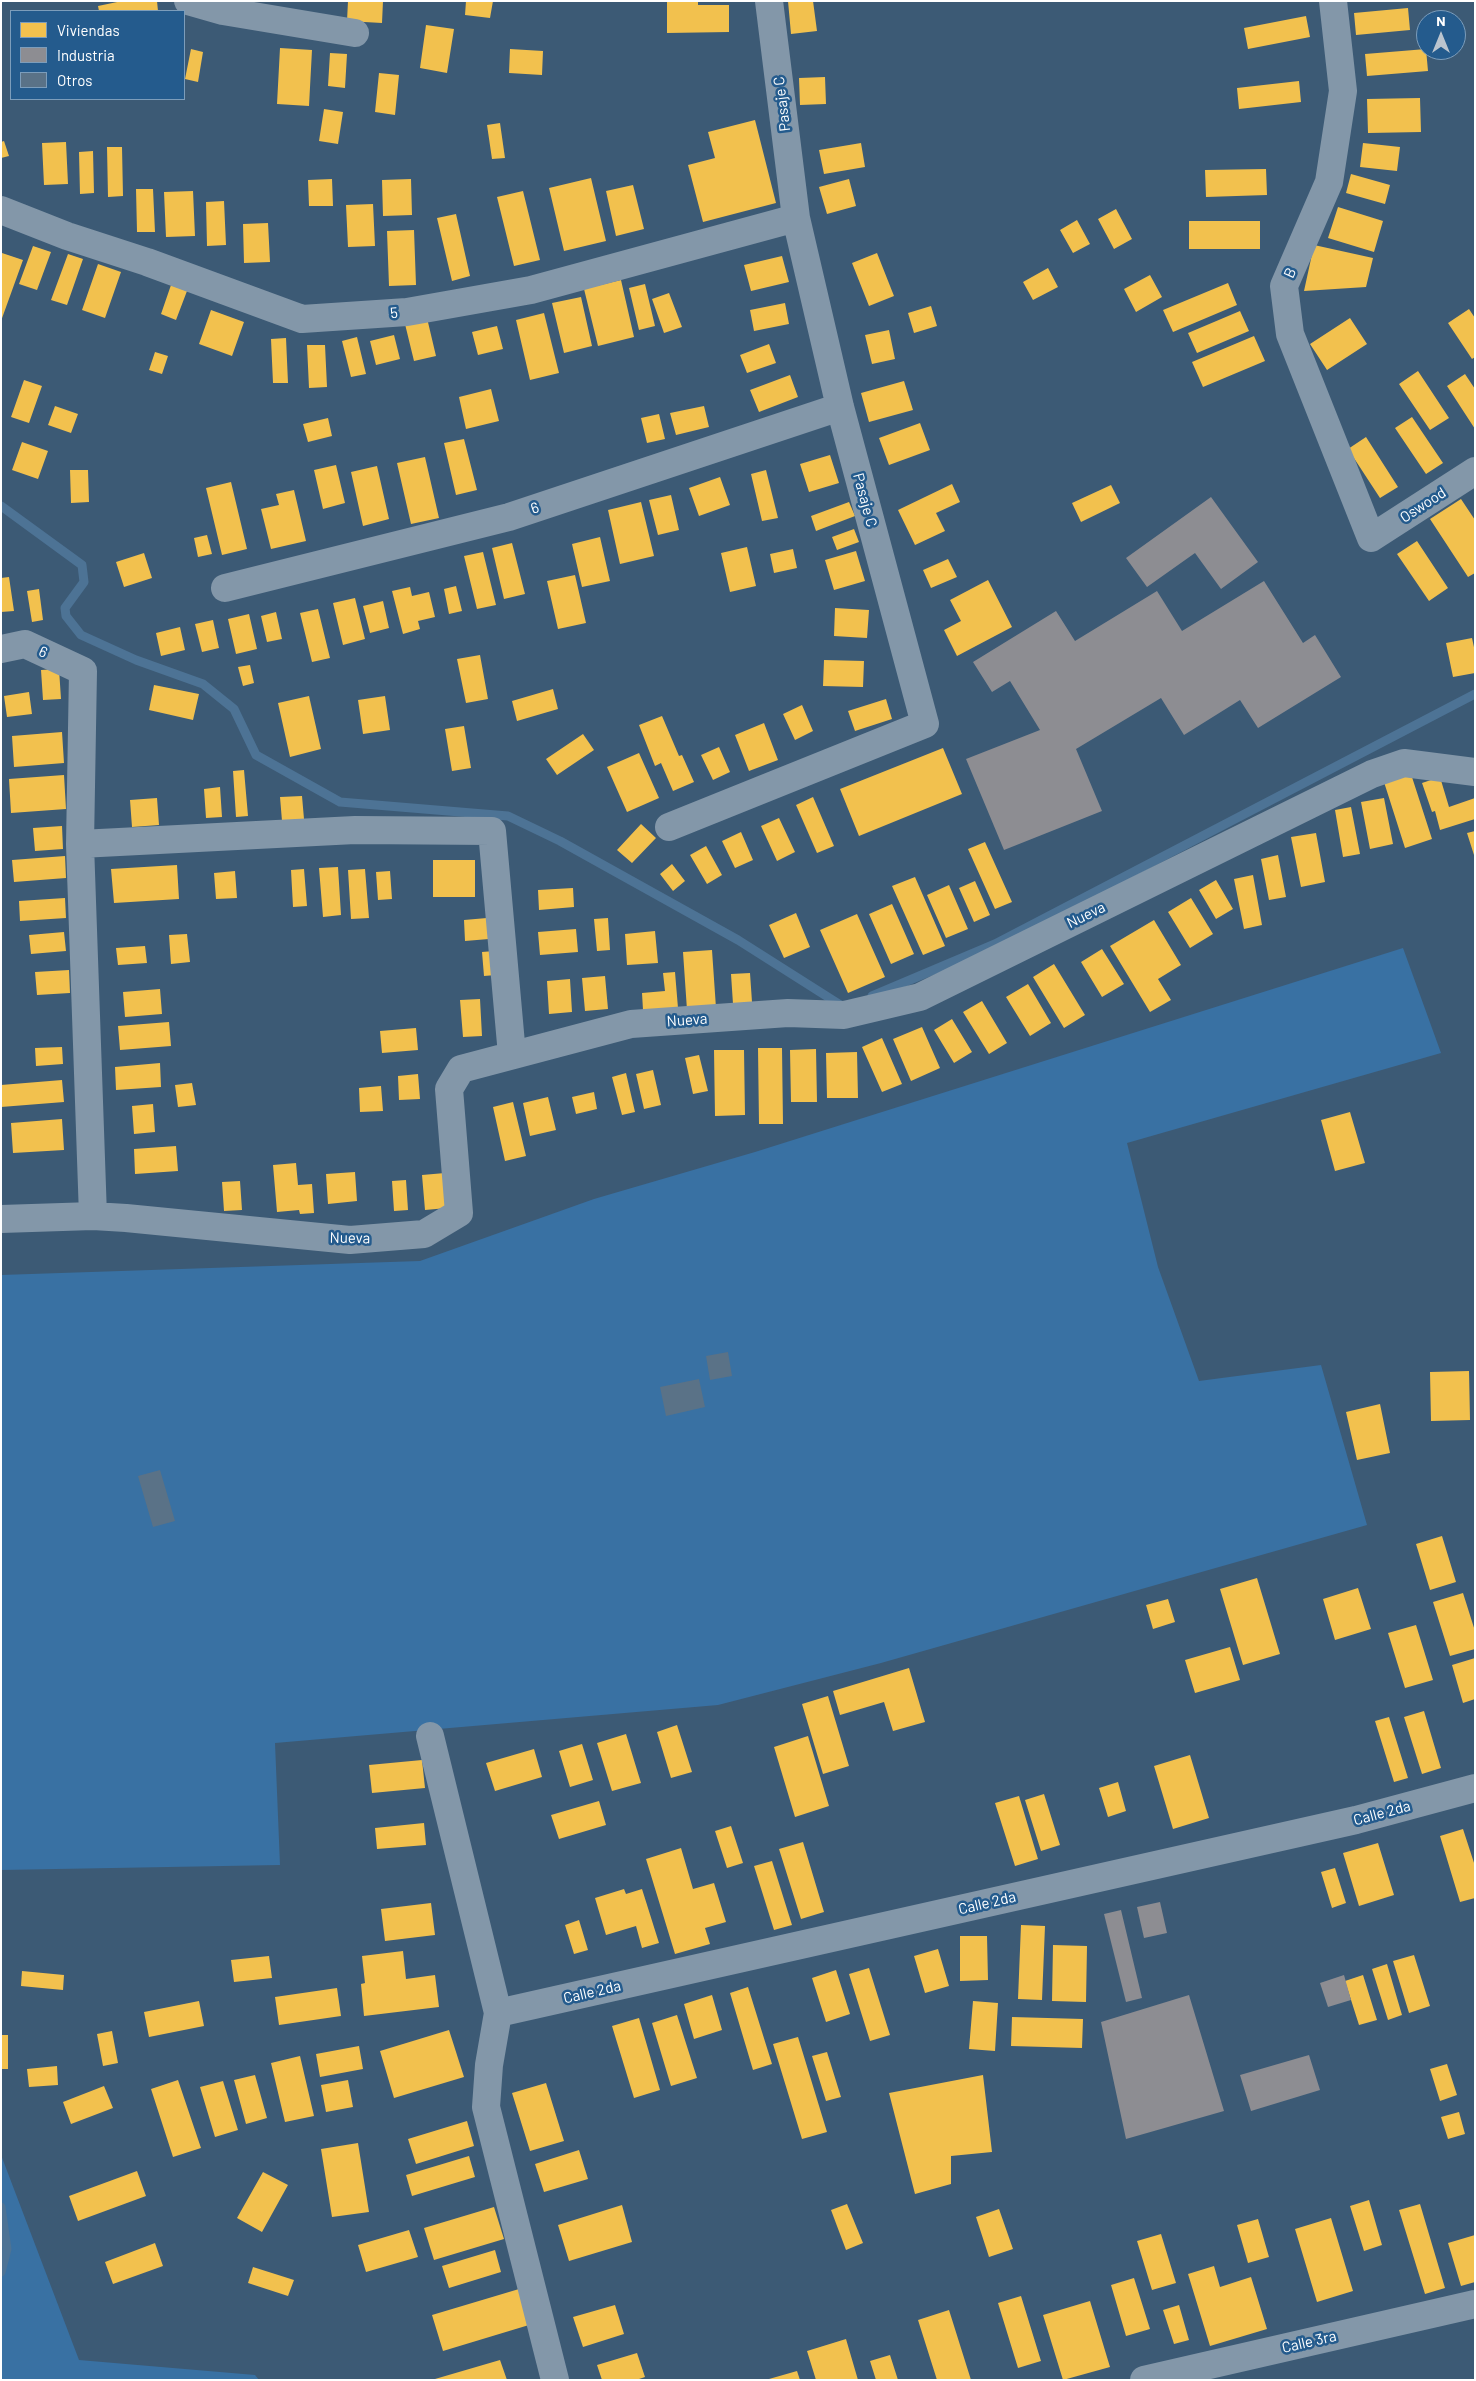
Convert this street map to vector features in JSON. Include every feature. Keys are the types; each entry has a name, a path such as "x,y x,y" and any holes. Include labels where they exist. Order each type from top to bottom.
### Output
{"street":[{"path":"188,1 223,11 355,33"},
{"name":"Pasaje C","path":"668,827 925,724 840,407 796,218 769,1"},
{"name":"B","path":"1332,1 1337,27 1344,91 1329,182 1284,286 1290,334 1371,538"},
{"name":"5","path":"1,210 67,236 147,262 302,319 408,312 531,290 796,218"},
{"name":"6","path":"225,588 509,517 840,407"},
{"name":"Oswood","path":"1371,538 1475,472"},
{"name":"6","path":"1,649 25,644 83,671 80,844"},
{"name":"Nueva","path":"1,1219 92,1216 350,1240 424,1234 459,1213 449,1089 461,1069 631,1024 788,1013 844,1015 920,997 1372,774 1404,763 1475,772"},
{"path":"92,1216 80,844 354,830 492,831 512,1055"},
{"path":"430,1736 498,2014 489,2064 486,2107 555,2380"},
{"name":"Calle 2da","path":"498,2014 1356,1820 1475,1788"},
{"name":"Calle 3ra","path":"1144,2380 1475,2304"}],"shaded area":[{"path":"1403,948 1441,1053 1127,1143 1158,1267 1199,1381 1321,1365 1367,1525 881,1663 718,1705 275,1743 280,1865 1,1870 1,1275 420,1261 594,1199 755,1152"},
{"path":"1,2155 79,2360 255,2375 259,2380 1,2380"}],"building: Viviendas":[{"path":"122,1 157,1 158,10 99,10 98,6"},
{"path":"348,1 383,1 382,23 347,21"},
{"path":"466,1 493,1 490,18 465,15"},
{"path":"667,1 698,1 698,5 729,5 729,32 667,33"},
{"path":"788,1 813,1 817,31 791,34"},
{"path":"1408,8 1410,30 1356,35 1354,13"},
{"path":"1306,16 1310,37 1248,49 1244,28"},
{"path":"426,25 454,29 447,73 420,68"},
{"path":"280,48 312,50 309,106 277,104"},
{"path":"191,49 203,52 198,82 185,79"},
{"path":"510,49 543,51 542,75 509,73"},
{"path":"1416,50 1416,60 1427,60 1428,71 1367,76 1365,54"},
{"path":"330,53 347,54 345,88 328,86"},
{"path":"379,73 399,75 395,115 375,112"},
{"path":"825,77 826,104 800,105 799,78"},
{"path":"1299,81 1301,102 1239,109 1237,88"},
{"path":"1420,98 1421,132 1368,133 1367,99"},
{"path":"324,109 343,112 338,144 319,141"},
{"path":"755,120 776,203 703,222 688,165 715,158 708,132"},
{"path":"500,123 505,158 492,159 487,125"},
{"path":"4,141 9,156 1,158 1,142"},
{"path":"66,142 68,184 44,185 42,143"},
{"path":"861,143 865,167 824,174 819,150"},
{"path":"1363,143 1400,147 1397,171 1360,167"},
{"path":"107,147 122,147 123,196 108,197"},
{"path":"93,151 94,193 80,194 79,152"},
{"path":"1266,169 1267,195 1206,197 1205,170"},
{"path":"1351,174 1390,185 1385,204 1346,193"},
{"path":"591,178 606,241 564,251 549,188"},
{"path":"332,179 333,206 309,206 308,180"},
{"path":"411,179 412,215 383,216 382,180"},
{"path":"849,179 856,206 827,214 819,187"},
{"path":"633,185 644,229 616,236 606,191"},
{"path":"136,189 153,189 155,232 137,232"},
{"path":"193,191 195,236 166,237 164,192"},
{"path":"523,191 540,260 514,266 497,197"},
{"path":"224,201 226,245 207,246 206,202"},
{"path":"373,204 375,246 348,247 346,205"},
{"path":"1338,207 1383,221 1374,252 1328,238"},
{"path":"1116,209 1132,239 1114,249 1098,219"},
{"path":"456,214 470,276 452,281 437,218"},
{"path":"1077,220 1090,244 1073,253 1060,230"},
{"path":"1189,221 1260,221 1260,249 1189,249"},
{"path":"268,223 270,262 244,263 243,224"},
{"path":"414,230 416,285 389,286 387,231"},
{"path":"1314,245 1373,258 1366,287 1304,291"},
{"path":"33,246 51,252 37,290 19,284"},
{"path":"877,253 894,296 869,306 852,263"},
{"path":"1,254 23,260 1,321"},
{"path":"68,254 83,259 67,305 51,300"},
{"path":"782,256 789,282 751,291 744,265"},
{"path":"98,264 121,272 105,318 82,310"},
{"path":"1048,268 1058,287 1033,300 1023,282"},
{"path":"1150,275 1162,297 1136,312 1124,289"},
{"path":"621,280 634,337 598,346 584,289"},
{"path":"1228,283 1237,305 1173,332 1163,310"},
{"path":"645,284 655,326 639,330 629,288"},
{"path":"171,285 187,291 176,320 161,314"},
{"path":"669,293 682,327 664,333 652,299"},
{"path":"581,297 592,346 564,353 552,303"},
{"path":"785,303 789,324 754,331 750,310"},
{"path":"931,306 937,326 914,333 908,313"},
{"path":"1469,309 1475,318 1475,357 1472,359 1448,323"},
{"path":"211,310 244,322 232,356 199,344"},
{"path":"1240,311 1249,331 1197,353 1188,333"},
{"path":"544,313 559,373 530,380 516,320"},
{"path":"427,318 436,356 414,361 405,324"},
{"path":"1350,318 1367,344 1327,370 1310,344"},
{"path":"497,326 503,349 478,355 472,332"},
{"path":"889,330 895,359 872,364 865,335"},
{"path":"394,335 400,359 376,365 370,341"},
{"path":"1254,336 1265,361 1203,387 1192,362"},
{"path":"357,337 366,374 351,377 342,341"},
{"path":"286,338 288,383 273,383 271,339"},
{"path":"769,344 776,363 747,373 740,355"},
{"path":"307,345 325,345 327,387 309,388"},
{"path":"155,352 168,356 162,374 149,370"},
{"path":"1418,371 1449,418 1430,430 1399,384"},
{"path":"1465,374 1475,389 1475,429 1447,386"},
{"path":"790,375 798,397 759,412 750,390"},
{"path":"24,380 42,386 29,423 11,417"},
{"path":"904,381 913,410 869,422 861,393"},
{"path":"491,389 499,421 466,429 459,397"},
{"path":"55,406 78,414 71,433 48,425"},
{"path":"704,406 709,427 676,435 670,413"},
{"path":"659,414 665,439 647,443 641,418"},
{"path":"1412,417 1443,463 1426,474 1395,428"},
{"path":"328,418 332,436 308,442 303,424"},
{"path":"920,423 930,450 889,465 879,438"},
{"path":"1366,437 1398,487 1380,498 1348,449"},
{"path":"464,439 477,490 456,495 444,443"},
{"path":"22,442 48,451 38,479 12,470"},
{"path":"830,455 839,483 809,492 800,464"},
{"path":"425,457 439,518 411,524 397,463"},
{"path":"336,465 345,503 323,509 314,470"},
{"path":"377,466 389,519 363,526 351,472"},
{"path":"70,470 88,470 89,502 71,503"},
{"path":"766,470 778,518 762,521 751,474"},
{"path":"720,477 730,505 699,516 689,488"},
{"path":"231,482 247,549 222,555 206,488"},
{"path":"952,484 960,502 936,513 945,531 915,545 898,510"},
{"path":"1111,485 1120,503 1081,522 1072,503"},
{"path":"294,490 306,541 271,549 261,509 279,505 276,494"},
{"path":"671,495 679,530 658,535 649,500"},
{"path":"1461,499 1475,520 1475,573 1468,577 1430,519"},
{"path":"641,502 654,556 620,564 608,510"},
{"path":"849,502 855,516 816,531 811,516"},
{"path":"854,529 859,542 837,550 832,537"},
{"path":"207,535 212,554 198,557 194,538"},
{"path":"600,537 610,581 582,587 572,544"},
{"path":"1417,541 1448,588 1429,601 1397,554"},
{"path":"512,543 525,594 504,599 492,548"},
{"path":"747,547 756,586 730,592 721,553"},
{"path":"793,549 797,568 774,573 770,554"},
{"path":"856,551 865,581 834,590 825,560"},
{"path":"483,552 496,605 477,609 464,556"},
{"path":"144,553 152,578 124,587 116,562"},
{"path":"948,559 957,577 931,588 923,570"},
{"path":"575,575 586,623 558,629 547,581"},
{"path":"9,577 14,611 1,612 1,578"},
{"path":"988,580 1012,627 957,656 944,630 961,621 950,600"},
{"path":"456,586 462,611 449,614 444,589"},
{"path":"410,587 412,596 429,592 435,617 418,621 420,629 403,634 392,591"},
{"path":"39,589 43,620 32,622 27,591"},
{"path":"355,598 365,639 343,645 333,603"},
{"path":"383,601 389,628 370,633 363,606"},
{"path":"835,608 869,610 867,638 834,636"},
{"path":"318,609 330,658 312,662 300,613"},
{"path":"276,612 282,639 267,642 261,616"},
{"path":"249,614 257,649 236,654 228,619"},
{"path":"213,620 219,648 202,652 195,624"},
{"path":"180,627 185,650 161,656 156,633"},
{"path":"1472,638 1475,652 1475,673 1453,677 1446,643"},
{"path":"480,655 488,699 466,703 457,659"},
{"path":"824,660 864,661 863,687 823,686"},
{"path":"250,665 254,683 243,686 238,667"},
{"path":"59,669 61,699 43,700 41,670"},
{"path":"154,685 199,694 193,720 149,710"},
{"path":"553,689 558,709 517,721 512,701"},
{"path":"29,692 32,714 7,717 4,696"},
{"path":"309,696 321,749 290,757 278,703"},
{"path":"385,696 390,730 363,734 358,700"},
{"path":"886,699 892,719 855,731 848,711"},
{"path":"802,705 813,731 795,740 783,714"},
{"path":"662,716 679,756 682,755 694,782 673,791 661,763 655,766 639,725"},
{"path":"764,723 778,760 749,771 735,735"},
{"path":"464,726 471,768 452,771 445,729"},
{"path":"62,732 64,763 14,767 12,736"},
{"path":"583,734 594,750 557,775 546,759"},
{"path":"719,747 730,772 713,780 701,755"},
{"path":"943,748 962,794 859,836 840,789"},
{"path":"639,753 659,798 627,812 607,767"},
{"path":"244,770 248,816 236,817 233,771"},
{"path":"1411,774 1432,839 1405,848 1384,782"},
{"path":"64,775 66,809 11,813 9,779"},
{"path":"1440,777 1449,807 1475,798 1475,819 1440,830 1435,811 1432,812 1422,783"},
{"path":"220,787 222,817 206,818 204,789"},
{"path":"302,796 304,819 282,821 280,797"},
{"path":"813,797 834,846 817,853 796,805"},
{"path":"157,798 159,825 132,827 130,800"},
{"path":"1384,798 1393,844 1370,849 1361,802"},
{"path":"1351,807 1360,854 1343,857 1335,810"},
{"path":"779,818 795,852 777,861 761,826"},
{"path":"641,824 656,838 632,863 617,850"},
{"path":"62,826 63,849 35,851 33,828"},
{"path":"1475,831 1475,855 1474,855 1467,833"},
{"path":"741,832 753,860 735,868 722,841"},
{"path":"1316,833 1325,882 1301,887 1291,837"},
{"path":"985,842 1012,902 995,909 968,849"},
{"path":"706,846 722,875 707,884 690,855"},
{"path":"1278,855 1286,897 1269,900 1261,859"},
{"path":"65,856 66,878 14,882 12,860"},
{"path":"433,860 475,860 475,897 433,897"},
{"path":"672,864 685,881 673,891 660,874"},
{"path":"177,865 179,899 114,903 111,869"},
{"path":"338,867 341,915 323,917 319,868"},
{"path":"304,869 307,906 293,907 291,870"},
{"path":"365,869 369,918 351,919 348,870"},
{"path":"235,871 237,898 216,899 214,873"},
{"path":"390,871 392,899 378,900 376,872"},
{"path":"1253,875 1262,925 1244,929 1234,879"},
{"path":"915,877 945,946 923,955 892,886"},
{"path":"1216,880 1233,909 1216,919 1199,890"},
{"path":"975,881 990,915 974,922 959,888"},
{"path":"949,885 968,929 946,938 927,895"},
{"path":"573,888 574,907 539,910 538,890"},
{"path":"65,898 66,918 20,921 19,901"},
{"path":"1191,898 1213,934 1190,948 1168,912"},
{"path":"892,904 914,954 891,964 869,914"},
{"path":"796,913 810,947 784,958 769,925"},
{"path":"857,914 885,977 848,993 820,930"},
{"path":"487,918 489,939 465,941 464,920"},
{"path":"608,918 610,950 597,951 594,919"},
{"path":"1154,920 1181,965 1158,979 1171,1000 1150,1012 1110,946"},
{"path":"576,929 578,952 540,955 538,932"},
{"path":"655,931 658,963 627,965 625,934"},
{"path":"64,932 66,951 31,954 29,935"},
{"path":"187,934 190,962 171,964 169,935"},
{"path":"145,946 147,963 118,965 116,948"},
{"path":"1102,949 1124,984 1102,997 1081,962"},
{"path":"712,950 716,1008 687,1010 683,952"},
{"path":"494,951 496,975 484,976 482,952"},
{"path":"1054,964 1085,1015 1064,1028 1033,977"},
{"path":"69,970 70,993 37,995 35,972"},
{"path":"675,972 678,1008 643,1010 642,993 665,991 663,973"},
{"path":"750,973 752,1002 733,1004 731,974"},
{"path":"605,976 608,1009 585,1011 582,978"},
{"path":"570,979 572,1012 549,1014 547,981"},
{"path":"1028,984 1051,1023 1030,1036 1006,997"},
{"path":"160,989 162,1014 125,1017 123,992"},
{"path":"480,999 482,1036 463,1037 460,1000"},
{"path":"982,1001 1007,1043 989,1054 963,1012"},
{"path":"952,1019 972,1052 954,1063 934,1030"},
{"path":"169,1022 171,1046 120,1050 118,1026"},
{"path":"922,1027 940,1068 911,1081 893,1039"},
{"path":"416,1028 418,1050 382,1053 380,1031"},
{"path":"882,1038 902,1084 882,1092 862,1047"},
{"path":"62,1047 63,1064 36,1066 35,1048"},
{"path":"758,1048 782,1048 783,1124 759,1124"},
{"path":"816,1049 817,1102 791,1102 790,1050"},
{"path":"714,1050 744,1050 745,1115 715,1116"},
{"path":"857,1052 858,1098 827,1098 826,1053"},
{"path":"699,1055 708,1091 693,1094 685,1058"},
{"path":"160,1063 161,1087 116,1090 115,1067"},
{"path":"653,1070 661,1105 644,1109 636,1074"},
{"path":"626,1073 635,1112 622,1115 612,1077"},
{"path":"418,1074 420,1099 399,1100 398,1076"},
{"path":"62,1080 64,1102 1,1107 1,1085"},
{"path":"192,1083 196,1105 178,1107 175,1085"},
{"path":"381,1086 383,1111 360,1112 359,1088"},
{"path":"594,1092 597,1109 576,1114 572,1097"},
{"path":"548,1097 556,1130 530,1136 523,1103"},
{"path":"513,1102 526,1156 505,1161 493,1107"},
{"path":"153,1104 155,1132 134,1134 132,1106"},
{"path":"1350,1112 1365,1163 1335,1171 1321,1120"},
{"path":"62,1119 64,1150 13,1153 11,1123"},
{"path":"176,1146 178,1171 135,1174 134,1149"},
{"path":"296,1163 298,1185 312,1184 314,1213 300,1214 299,1210 277,1212 273,1165"},
{"path":"355,1172 357,1201 328,1204 326,1174"},
{"path":"445,1173 447,1208 425,1210 422,1175"},
{"path":"406,1180 408,1210 394,1211 392,1181"},
{"path":"240,1181 242,1210 224,1211 222,1182"},
{"path":"1469,1371 1470,1420 1431,1421 1430,1372"},
{"path":"1380,1404 1390,1453 1357,1460 1346,1412"},
{"path":"1442,1536 1456,1582 1430,1590 1416,1544"},
{"path":"1257,1578 1280,1654 1243,1665 1220,1589"},
{"path":"1358,1588 1371,1629 1335,1640 1323,1599"},
{"path":"1463,1593 1475,1631 1475,1649 1450,1656 1433,1602"},
{"path":"1168,1599 1175,1622 1153,1629 1146,1605"},
{"path":"1416,1625 1433,1680 1405,1688 1388,1633"},
{"path":"1230,1647 1240,1680 1195,1693 1185,1660"},
{"path":"1475,1658 1475,1699 1463,1703 1452,1665"},
{"path":"909,1668 925,1722 893,1731 884,1702 840,1715 833,1691"},
{"path":"828,1696 849,1766 823,1774 802,1704"},
{"path":"1424,1711 1441,1768 1422,1774 1404,1717"},
{"path":"1389,1717 1408,1778 1394,1782 1375,1721"},
{"path":"677,1725 692,1772 671,1778 657,1732"},
{"path":"626,1734 641,1783 612,1791 597,1743"},
{"path":"808,1736 829,1806 795,1817 774,1747"},
{"path":"582,1744 593,1780 570,1787 559,1751"},
{"path":"534,1749 542,1777 495,1791 486,1763"},
{"path":"1190,1755 1209,1818 1173,1829 1154,1766"},
{"path":"422,1760 425,1788 372,1793 369,1765"},
{"path":"1118,1782 1126,1811 1108,1817 1099,1788"},
{"path":"1044,1794 1060,1845 1041,1851 1025,1800"},
{"path":"1019,1796 1038,1859 1015,1866 995,1803"},
{"path":"599,1801 606,1825 559,1839 551,1815"},
{"path":"424,1823 426,1845 377,1849 375,1828"},
{"path":"731,1826 743,1863 727,1868 715,1831"},
{"path":"1463,1829 1475,1866 1475,1898 1460,1902 1440,1836"},
{"path":"803,1842 824,1912 801,1919 779,1849"},
{"path":"1378,1843 1394,1895 1359,1906 1343,1853"},
{"path":"681,1848 693,1889 714,1883 726,1922 705,1928 710,1944 675,1954 646,1859"},
{"path":"772,1861 792,1925 774,1930 754,1866"},
{"path":"1335,1868 1346,1903 1332,1908 1321,1872"},
{"path":"624,1889 626,1894 642,1889 659,1943 642,1948 636,1926 606,1935 595,1898"},
{"path":"431,1903 435,1935 385,1941 381,1909"},
{"path":"579,1920 588,1950 574,1954 565,1925"},
{"path":"1021,1925 1045,1926 1042,2000 1018,1999"},
{"path":"960,1936 987,1936 988,1980 960,1981"},
{"path":"1053,1945 1087,1946 1086,2002 1052,2001"},
{"path":"938,1949 949,1986 925,1993 914,1956"},
{"path":"403,1951 406,1979 435,1975 439,2007 364,2016 361,1984 365,1983 362,1956"},
{"path":"1414,1955 1430,2006 1409,2013 1393,1961"},
{"path":"269,1956 272,1978 234,1982 231,1960"},
{"path":"1387,1964 1402,2015 1388,2020 1372,1969"},
{"path":"869,1968 890,2035 870,2041 849,1974"},
{"path":"836,1970 850,2014 826,2022 812,1978"},
{"path":"22,1971 64,1975 63,1990 21,1986"},
{"path":"1363,1975 1377,2020 1359,2025 1345,1981"},
{"path":"748,1987 772,2064 753,2070 730,1993"},
{"path":"337,1988 341,2016 279,2025 275,1997"},
{"path":"712,1995 722,2030 694,2039 684,2004"},
{"path":"199,2001 204,2026 149,2037 144,2012"},
{"path":"973,2001 998,2003 995,2051 969,2049"},
{"path":"677,2015 697,2078 671,2086 652,2023"},
{"path":"1012,2017 1083,2019 1082,2048 1011,2046"},
{"path":"639,2018 660,2090 634,2098 612,2026"},
{"path":"449,2030 464,2077 394,2098 380,2051"},
{"path":"112,2031 118,2063 103,2066 97,2034"},
{"path":"1,2035 8,2035 8,2069 1,2069"},
{"path":"798,2037 827,2132 802,2139 773,2044"},
{"path":"359,2046 363,2069 320,2077 316,2054"},
{"path":"827,2052 841,2097 826,2101 812,2056"},
{"path":"300,2056 314,2116 285,2122 271,2063"},
{"path":"1447,2064 1457,2095 1440,2101 1430,2069"},
{"path":"57,2066 58,2085 29,2087 27,2069"},
{"path":"255,2075 267,2118 246,2124 234,2080"},
{"path":"983,2075 992,2152 951,2156 951,2184 915,2194 889,2093"},
{"path":"178,2080 201,2148 173,2157 151,2089"},
{"path":"348,2080 353,2107 326,2112 321,2085"},
{"path":"223,2081 238,2130 215,2137 200,2087"},
{"path":"546,2083 564,2141 530,2151 512,2093"},
{"path":"104,2086 113,2108 71,2124 63,2102"},
{"path":"1459,2112 1465,2134 1448,2139 1441,2117"},
{"path":"467,2121 474,2146 416,2164 408,2139"},
{"path":"358,2143 369,2212 332,2217 321,2149"},
{"path":"579,2150 588,2179 544,2192 535,2164"},
{"path":"469,2156 475,2177 412,2196 406,2175"},
{"path":"137,2171 146,2196 78,2221 69,2196"},
{"path":"263,2172 288,2185 262,2232 237,2218"},
{"path":"1369,2200 1382,2245 1364,2251 1350,2206"},
{"path":"847,2204 863,2243 846,2250 831,2210"},
{"path":"1420,2204 1445,2288 1425,2294 1399,2210"},
{"path":"622,2205 632,2242 569,2261 558,2225"},
{"path":"494,2207 504,2239 434,2260 424,2228"},
{"path":"999,2209 1013,2249 989,2257 976,2217"},
{"path":"1331,2218 1353,2291 1317,2302 1295,2229"},
{"path":"1258,2219 1269,2257 1248,2263 1237,2225"},
{"path":"409,2230 418,2257 366,2272 358,2245"},
{"path":"1161,2234 1176,2283 1152,2290 1137,2241"},
{"path":"1475,2235 1475,2282 1461,2286 1448,2243"},
{"path":"155,2243 163,2266 113,2284 105,2262"},
{"path":"495,2250 501,2272 449,2288 442,2266"},
{"path":"1214,2266 1220,2287 1251,2277 1267,2329 1210,2346 1188,2274"},
{"path":"253,2267 294,2280 288,2296 248,2283"},
{"path":"1134,2278 1150,2329 1126,2336 1111,2285"},
{"path":"519,2289 529,2325 443,2351 432,2315"},
{"path":"1021,2296 1041,2361 1018,2368 998,2303"},
{"path":"1090,2301 1110,2367 1063,2380 1043,2315"},
{"path":"615,2305 624,2334 583,2347 573,2317"},
{"path":"1179,2305 1189,2340 1174,2344 1163,2310"},
{"path":"949,2310 971,2380 937,2380 918,2320"},
{"path":"846,2339 858,2380 816,2380 807,2351"},
{"path":"637,2353 645,2377 636,2380 602,2380 597,2365"},
{"path":"890,2355 898,2380 876,2380 870,2361"},
{"path":"500,2360 507,2380 435,2380 435,2379"},
{"path":"797,2371 800,2380 769,2380 769,2379"}],"building: Industria":[{"path":"1211,497 1258,562 1221,589 1195,553 1147,587 1126,558"},
{"path":"1264,581 1303,643 1315,635 1341,677 1258,728 1240,700 1184,735 1161,698 1076,749 1102,811 1004,850 966,759 1040,730 1010,681 992,692 973,662 1056,611 1075,641 1157,591 1182,631"},
{"path":"1160,1902 1167,1933 1144,1938 1137,1907"},
{"path":"1121,1910 1142,1998 1126,2002 1104,1914"},
{"path":"1344,1975 1351,2000 1328,2007 1320,1983"},
{"path":"1189,1995 1224,2111 1126,2139 1101,2022"},
{"path":"1309,2055 1320,2090 1251,2111 1240,2075"}],"building: Otros":[{"path":"728,1352 732,1376 710,1380 706,1356"},
{"path":"699,1379 705,1407 666,1416 660,1387"},
{"path":"160,1470 175,1521 153,1527 138,1476"}],"waterway":[{"path":"1,506 82,565 84,582 65,608 66,616 81,635 136,660 203,684 234,709 256,755 340,802 508,816 560,841 738,940 842,1006"},
{"path":"872,996 995,944 1475,694"},
{"path":"1,2207 7,2249 1,2272"}]}
